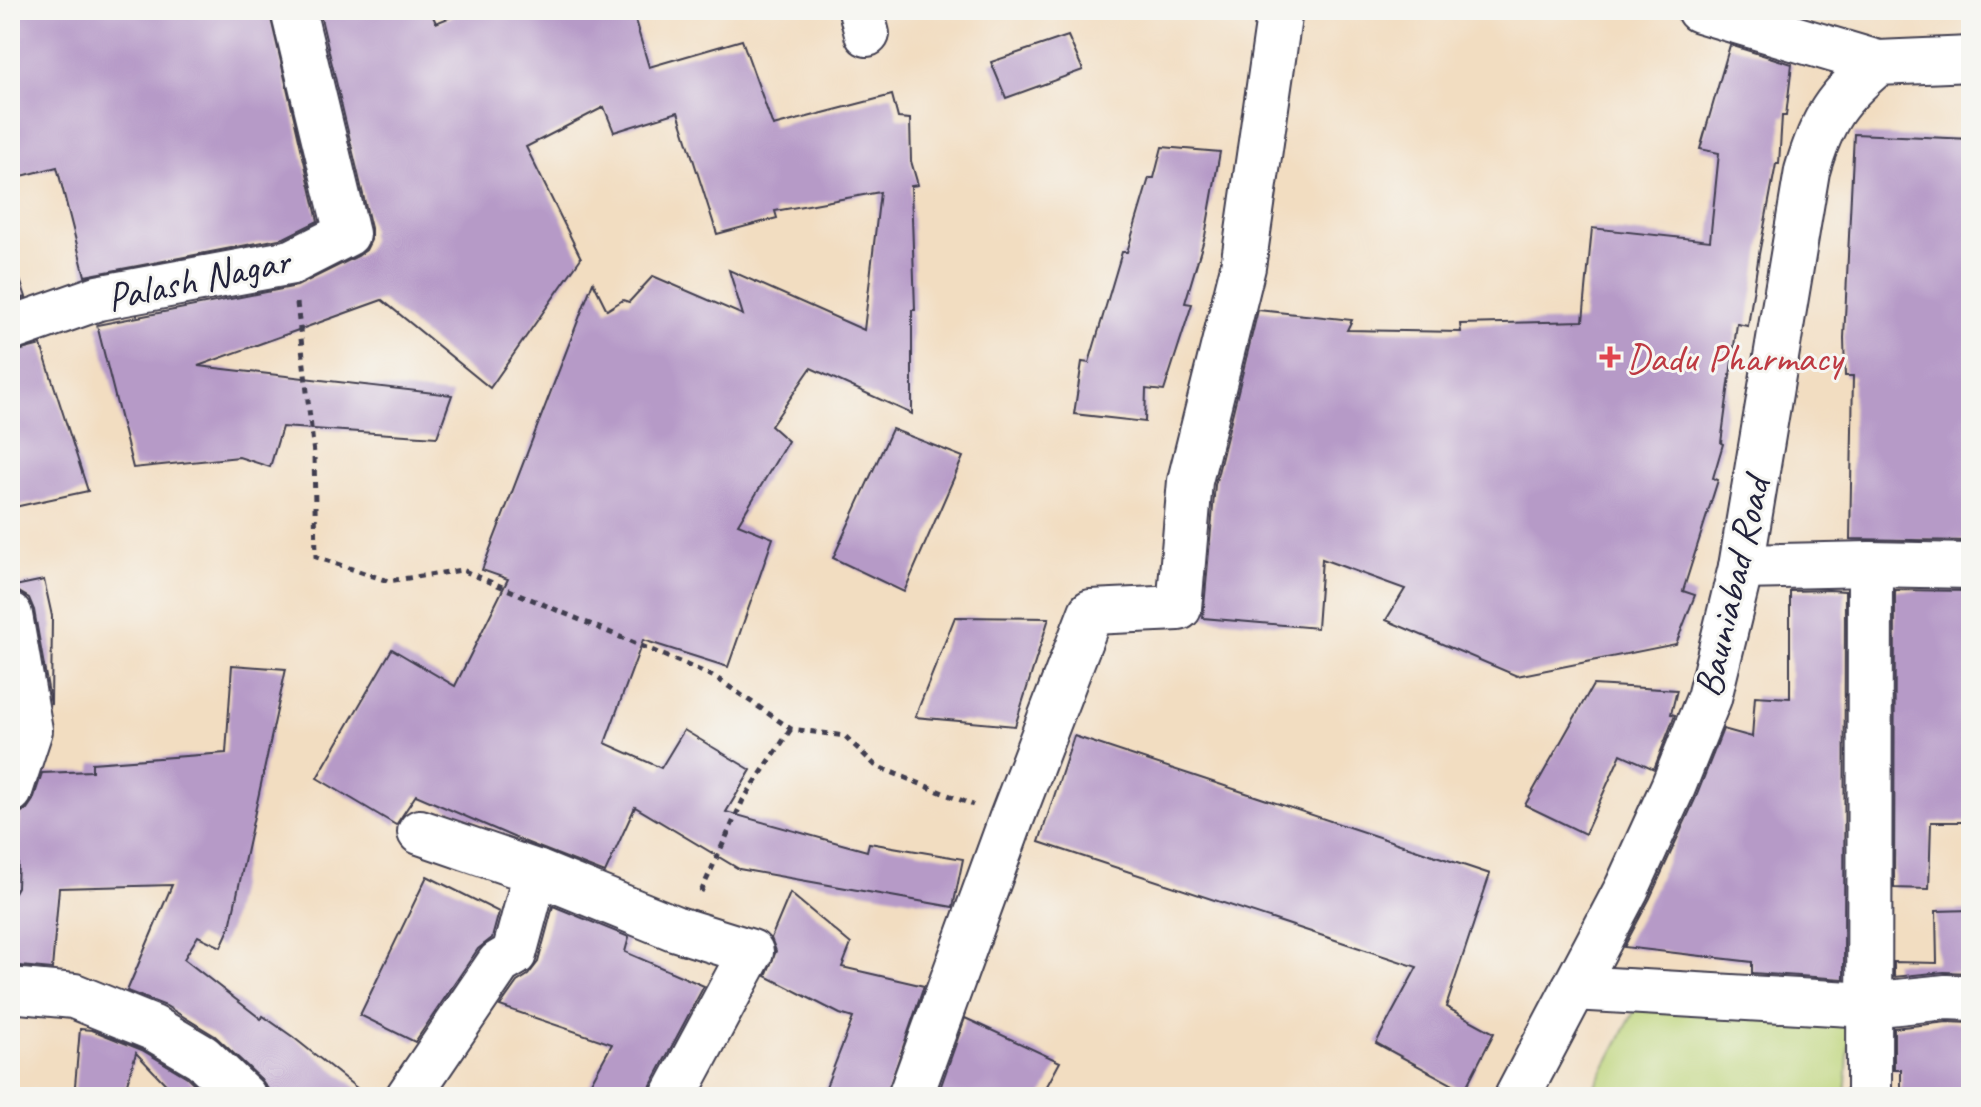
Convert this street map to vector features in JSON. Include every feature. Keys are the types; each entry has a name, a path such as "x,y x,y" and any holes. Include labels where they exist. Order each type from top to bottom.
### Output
{"street":[{"name":"Palash Nagar","path":"10,329 98,298 292,262 347,234 293,10"},
{"path":"910,1097 1091,612 1179,608 1190,481 1243,267 1280,10"},
{"path":"1699,10 1878,63 1971,59"},
{"name":"Bauniabad Road","path":"1517,1097 1627,888 1703,713 1741,567 1807,171 1818,134 1834,106 1855,82 1878,63"},
{"path":"1869,1097 1870,564"},
{"path":"1741,567 1870,564 1971,566"},
{"path":"10,615 30,730 10,791"},
{"path":"420,832 536,872 674,928 751,952 673,1097"},
{"path":"408,1097 499,963 514,954 536,872"},
{"path":"1574,988 1869,1005 1946,997 1971,998"},
{"path":"10,990 74,996 153,1028 202,1057 244,1097"}],"path":[{"path":"292,262 314,454 316,557 388,581 462,570 715,677 791,729 845,736 876,766 1011,820"},
{"path":"674,928 695,903 743,800 791,729"}],"green space":[{"path":"1644,993 1851,1013 1845,1097 1589,1097"}],"building":[{"path":"10,10 269,10 318,221 284,238 85,276 57,167 10,179"},
{"path":"319,10 430,10 436,23 468,10 632,10 649,67 742,40 773,126 892,95 898,118 910,119 911,161 918,185 911,186 915,310 912,310 912,414 811,368 771,426 788,441 738,524 773,538 728,667 643,640 605,743 661,768 684,730 751,770 726,812 867,851 869,843 963,859 953,907 739,869 635,807 605,873 416,795 396,825 317,778 392,649 455,686 508,579 482,570 593,282 607,310 623,300 629,302 653,276 743,315 729,270 864,330 880,192 775,211 777,218 717,234 678,112 614,132 604,107 526,147 581,258 490,388 382,300 198,366 452,395 437,437 282,427 270,467 239,457 133,468 97,325 297,286 358,256 366,250 371,240 371,228"},
{"path":"1068,36 1083,70 1006,98 991,62"},
{"path":"1730,45 1792,64 1786,116 1782,116 1779,164 1776,164 1748,326 1737,324 1723,444 1713,478 1718,480 1683,591 1695,595 1676,644 1517,676 1386,620 1405,589 1322,559 1317,628 1203,618 1215,485 1258,310 1352,320 1347,330 1461,332 1460,324 1583,321 1592,228 1710,241 1719,153 1700,149"},
{"path":"1854,134 1971,139 1971,541 1850,539 1853,376 1845,376 1844,338"},
{"path":"1162,147 1220,152 1205,236 1185,303 1192,304 1164,391 1146,389 1145,422 1074,414 1082,362 1089,363 1122,252 1127,252 1149,178 1154,178"},
{"path":"17,271 26,297 10,302 10,272"},
{"path":"41,345 88,491 10,508 10,353"},
{"path":"892,429 963,457 904,592 833,558"},
{"path":"44,580 52,616 51,705 34,610 29,598 10,591 10,587"},
{"path":"1895,590 1971,591 1971,822 1931,822 1929,889 1894,888"},
{"path":"1790,591 1845,591 1844,979 1752,973 1752,962 1624,947 1696,797 1723,729 1752,737 1755,696 1790,698"},
{"path":"955,617 1049,618 1015,726 915,717"},
{"path":"232,665 286,669 230,927 221,947 198,936 184,959 261,1019 263,1016 293,1037 368,1097 268,1097 268,1089 261,1079 215,1036 166,1006 127,991 172,885 59,888 52,969 10,965 10,899 17,887 20,813 33,800 42,773 92,771 92,763 226,753"},
{"path":"1593,685 1677,690 1671,714 1675,715 1654,769 1621,754 1585,834 1525,805"},
{"path":"1074,736 1490,874 1446,1007 1494,1033 1464,1091 1376,1043 1417,967 1039,842"},
{"path":"427,876 499,912 492,938 478,949 415,1042 360,1015"},
{"path":"790,893 851,944 842,967 924,986 886,1097 822,1097 853,1018 766,976 776,951 771,938"},
{"path":"553,906 629,937 625,952 704,986 651,1085 648,1097 583,1097 612,1044 500,1006 517,982 528,975 538,962"},
{"path":"1971,910 1971,973 1894,977 1894,962 1937,963 1936,911"},
{"path":"965,1018 1060,1062 1041,1097 937,1097"},
{"path":"1947,1022 1971,1023 1971,1097 1901,1097 1901,1070 1894,1070 1894,1028"},
{"path":"80,1029 92,1030 142,1050 187,1077 208,1097 178,1097 136,1053 123,1097 74,1097"}],"place":[{"name":"Dadu Pharmacy","path":"1610,357"}]}
